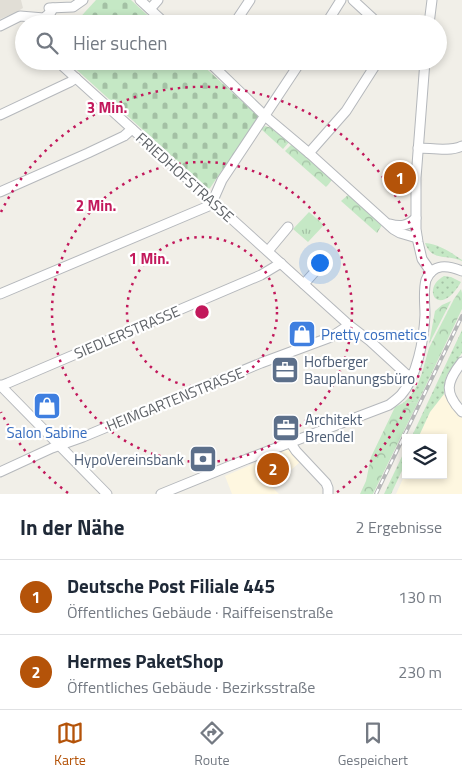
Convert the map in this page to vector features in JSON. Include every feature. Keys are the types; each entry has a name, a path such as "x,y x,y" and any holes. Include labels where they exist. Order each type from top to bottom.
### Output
{"street":[{"path":"40,15 48,8 73,7 83,0"},
{"path":"140,0 156,15"},
{"path":"150,9 158,0"},
{"path":"240,15 250,0"},
{"path":"332,15 341,0"},
{"path":"353,0 369,15"},
{"path":"430,15 432,0"},
{"path":"0,26 15,18"},
{"name":"FRIEDHOFSTRASSE","path":"67,70 132,130 172,163 280,263 406,374 412,376"},
{"path":"217,70 265,116 393,229 417,238"},
{"path":"0,294 211,205 222,180 295,70"},
{"path":"309,153 346,111 372,70"},
{"path":"424,70 416,178 416,218 417,238 422,259 431,272"},
{"path":"0,115 76,78"},
{"path":"0,192 88,153 124,136 132,130"},
{"path":"418,148 450,149 462,146"},
{"path":"387,223 404,226 411,224 416,218"},
{"path":"268,251 288,227"},
{"path":"304,284 324,260"},
{"name":"SIEDLERSTRASSE","path":"0,385 22,378 261,275 280,263"},
{"path":"161,494 290,442 389,405 401,395 412,376 418,358 422,343 427,279 431,272 442,266 450,266 462,270"},
{"name":"HEIMGARTENSTRASSE","path":"0,472 59,445 83,437 261,363 331,337 350,325"},
{"path":"462,362 451,376 448,389 455,405 462,412"},
{"path":"0,385 106,494"},
{"path":"290,442 326,483 328,494"}],"shaded area":[{"path":"0,0 21,0 23,8 0,19"},
{"path":"444,394 450,405 462,417 462,494 396,494 403,479 447,479 447,434 420,434 430,412"},
{"path":"288,449 300,462 272,487 279,494 232,494 225,476"}],"green space":[{"path":"96,0 131,0 147,15 82,15"},
{"path":"77,70 208,70 259,117 208,189"},
{"path":"265,126 272,128 289,142 283,149 261,129"},
{"path":"292,144 332,180 326,187 285,151"},
{"path":"348,195 382,225 377,233 341,201"},
{"path":"309,212 324,225 308,242 293,229"},
{"path":"425,243 444,249 462,261 436,255 428,249"},
{"path":"444,276 461,282 446,299 440,300 435,298 433,288"},
{"path":"461,289 462,309 436,364 427,363 425,362 429,348"},
{"path":"451,301 429,344 435,311"},
{"path":"462,330 462,353 448,373 445,380 444,394 430,412 420,434 413,434"},
{"path":"425,362 436,364 418,402 403,403 417,385"},
{"path":"418,402 373,494 360,494 366,481 371,457 395,407 403,403"},
{"path":"402,456 402,471 391,494 384,494"}],"railway":[{"path":"376,494 462,316"}],"place":[{"name":"Deutsche Post Filiale 445","path":"400,178"},
{"name":"Pretty cosmetics","path":"302,334"},
{"name":"Hofberger Bauplanungsbüro","path":"285,370"},
{"name":"Salon Sabine","path":"47,406"},
{"name":"Architekt Brendel","path":"286,428"},
{"name":"HypoVereinsbank","path":"203,459"},
{"name":"Hermes PaketShop","path":"273,469"}]}
